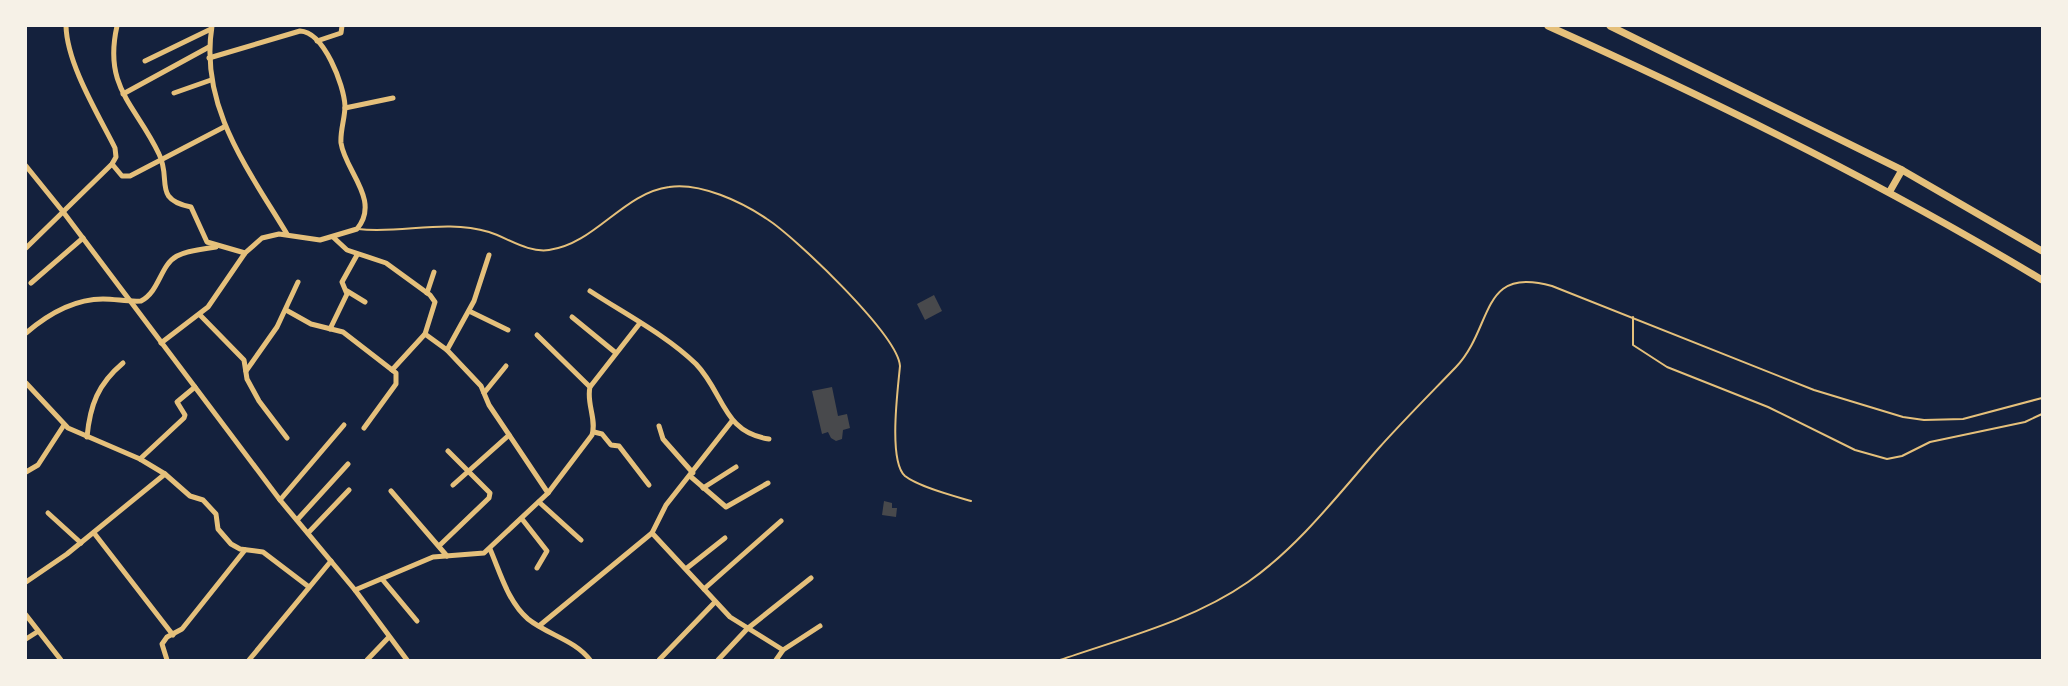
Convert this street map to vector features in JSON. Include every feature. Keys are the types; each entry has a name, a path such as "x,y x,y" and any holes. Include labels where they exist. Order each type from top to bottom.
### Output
{"street":[{"path":"26,248 64,213 112,164 116,157 115,148 78,71 66,35 66,26"},
{"path":"117,26 112,55 123,94 161,158 168,197 175,204 191,207 196,214 201,234 207,242 245,253"},
{"path":"198,26 203,33"},
{"path":"317,41 339,34 342,26"},
{"path":"1548,26 1766,129 1890,191 2043,280"},
{"path":"1563,26 1566,34"},
{"path":"1610,26 1902,170 2043,251"},
{"path":"145,61 212,27"},
{"path":"212,27 209,58 211,80 224,127 287,234"},
{"path":"161,343 200,315 223,288 245,253 262,238 287,234 312,240 333,237 357,229 362,223 362,188 341,143 345,108 340,80 317,41 306,31 300,31 209,58"},
{"path":"123,94 210,47"},
{"path":"174,93 211,80"},
{"path":"345,108 393,98"},
{"path":"112,164 126,177 224,127"},
{"path":"26,166 280,500 355,590 405,660"},
{"path":"1890,191 1902,170"},
{"path":"333,237 340,245 357,255 386,263 427,293 435,302 425,334 392,370"},
{"path":"31,283 83,238"},
{"path":"26,333 53,314 83,302 115,299 131,302 148,297 171,261 178,256 216,246"},
{"path":"330,328 346,297 342,282 357,255"},
{"path":"447,350 469,311 489,255"},
{"path":"427,293 434,272"},
{"path":"246,372 267,343 286,310 298,282"},
{"path":"346,291 365,302"},
{"path":"590,291 640,323 695,364 708,378 732,421 748,434 769,439"},
{"path":"286,310 311,324 343,332 396,373 396,384 364,428"},
{"path":"469,311 508,330"},
{"path":"200,315 244,360 246,372 259,401 287,438"},
{"path":"572,317 616,353"},
{"path":"355,590 434,557 476,555 490,549 548,493 594,432 589,403 590,387 640,323"},
{"path":"425,334 447,350 474,378 548,493"},
{"path":"537,335 590,387"},
{"path":"87,436 95,396 102,383 123,363"},
{"path":"484,393 506,366"},
{"path":"26,383 64,425 140,459 165,474 190,496 203,500 216,514 218,530 231,544 245,550 263,552 309,587"},
{"path":"140,459 184,418 184,413 177,402 195,387"},
{"path":"539,626 652,533 666,505 732,421"},
{"path":"26,472 38,465 64,425"},
{"path":"280,500 344,425"},
{"path":"658,426 663,439 703,488 726,507 768,483"},
{"path":"594,432 602,434 611,445 619,446 649,485"},
{"path":"453,485 509,435"},
{"path":"440,546 489,498 488,490 448,451"},
{"path":"297,520 348,464"},
{"path":"703,488 735,467"},
{"path":"26,582 94,533 165,474"},
{"path":"308,533 349,490"},
{"path":"391,491 447,556"},
{"path":"539,502 581,540"},
{"path":"48,513 81,543"},
{"path":"522,519 546,550 537,568"},
{"path":"704,589 781,521"},
{"path":"94,533 173,635"},
{"path":"652,533 687,568 715,602 747,629 783,650"},
{"path":"687,568 725,538"},
{"path":"490,549 519,609 539,626 572,644 587,659"},
{"path":"168,660 162,644 182,629 245,550"},
{"path":"249,660 331,561"},
{"path":"718,660 747,629 811,578"},
{"path":"382,579 417,621"},
{"path":"659,660 715,602"},
{"path":"26,615 61,660"},
{"path":"776,660 783,650 820,626"},
{"path":"26,639 37,632"},
{"path":"367,660 389,637"}],"lane":[{"path":"357,229 373,231 439,225 463,227 497,235 539,250 568,244 637,199 659,189 695,188 747,208 776,225 805,250 847,293 897,352 900,366 896,453 901,471 914,481 971,501"},
{"path":"1060,660 1167,624 1246,583 1269,566 1320,516 1395,430 1465,358 1478,338 1492,300 1507,284 1517,280 1538,281 1814,390 1903,417 1924,420 1963,419 1992,414 2043,398"},
{"path":"1633,317 1633,345 1646,355 1667,367 1790,417 1872,457 1887,459 1902,456 1930,442 2025,422 2043,414"}],"building":[{"path":"934,295 942,311 925,320 917,304"},
{"path":"832,387 838,416 847,414 850,428 843,430 842,439 836,441 828,432 822,434 812,391"},
{"path":"884,501 892,503 892,508 897,508 896,517 882,515"}]}
